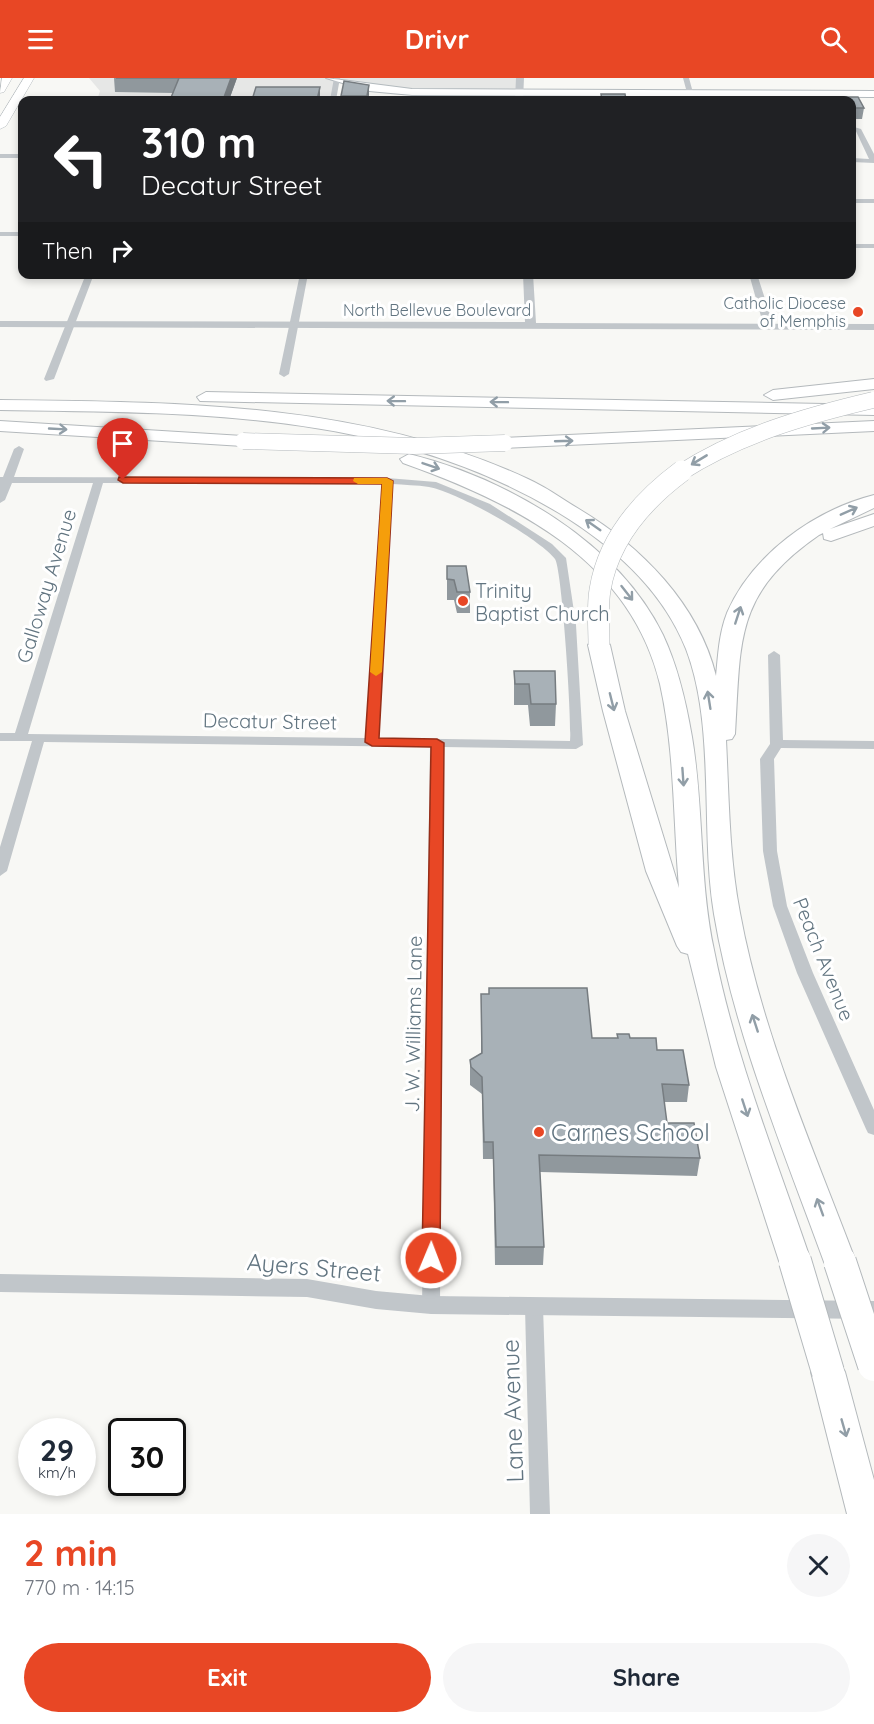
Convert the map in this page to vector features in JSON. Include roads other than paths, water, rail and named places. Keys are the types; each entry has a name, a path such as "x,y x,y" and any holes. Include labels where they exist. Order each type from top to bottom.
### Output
{"highway":[{"path":"642,404 764,396 874,384"},
{"path":"0,393 874,410"},
{"path":"866,1514 828,1372 795,1262 709,992 658,871 614,711 599,645 597,596 606,561 624,527 652,495 692,463 742,438 797,418 874,400"},
{"path":"0,405 181,410 309,422 384,436 449,454 508,477 558,502 603,532 644,569 670,601 691,636 698,654 709,697 717,821 728,924 745,991 874,1365"},
{"path":"0,413 121,416 213,423 280,431 372,449 435,467 477,483 534,513 587,550 631,598 658,644 667,670 681,738 689,880 709,992"},
{"path":"0,426 243,441 404,446 874,426"},
{"path":"717,821 732,640 744,598 766,567 786,549 836,516 874,501"},
{"path":"766,567 838,532 874,520"}],"main road":[{"path":"0,90 7,78"},
{"path":"0,108 18,78"},
{"path":"18,96 29,78"},
{"path":"335,79 388,91 519,96"},
{"path":"752,96 874,94"},
{"path":"0,126 18,96"}],"street":[{"path":"519,96 520,78"},
{"path":"686,78 691,96"},
{"path":"333,96 335,79"},
{"path":"857,129 874,161"},
{"path":"856,144 874,144"},
{"path":"0,156 18,156"},
{"path":"856,160 874,161"},
{"path":"856,201 874,201"},
{"path":"0,234 18,234"},
{"path":"856,246 874,246"},
{"path":"49,379 88,279"},
{"path":"284,374 303,279"},
{"path":"528,279 531,327"},
{"path":"755,279 769,327"},
{"name":"North Bellevue Boulevard","path":"0,324 874,327"},
{"path":"0,500 4,480 19,449"},
{"path":"4,480 387,481 372,742"},
{"name":"Galloway Avenue","path":"20,738 99,480"},
{"name":"Decatur Street","path":"0,737 576,745 570,625 562,560 548,546 486,506 432,484 387,481"},
{"name":"Peach Avenue","path":"774,655 777,744 767,759 770,852 780,906 805,973 874,1129"},
{"path":"0,871 39,738"},
{"name":"J. W. Williams Lane","path":"431,1305 437,743"},
{"path":"777,744 874,745"},
{"name":"Ayers Street","path":"0,1283 176,1284 307,1288 376,1300 431,1305 874,1310"},
{"name":"Lane Avenue","path":"534,1307 540,1514"}],"place":[{"name":"Catholic Diocese of Memphis","path":"858,312"},
{"name":"Trinity Baptist Church","path":"463,601"},
{"name":"Carnes School","path":"539,1132"}]}
